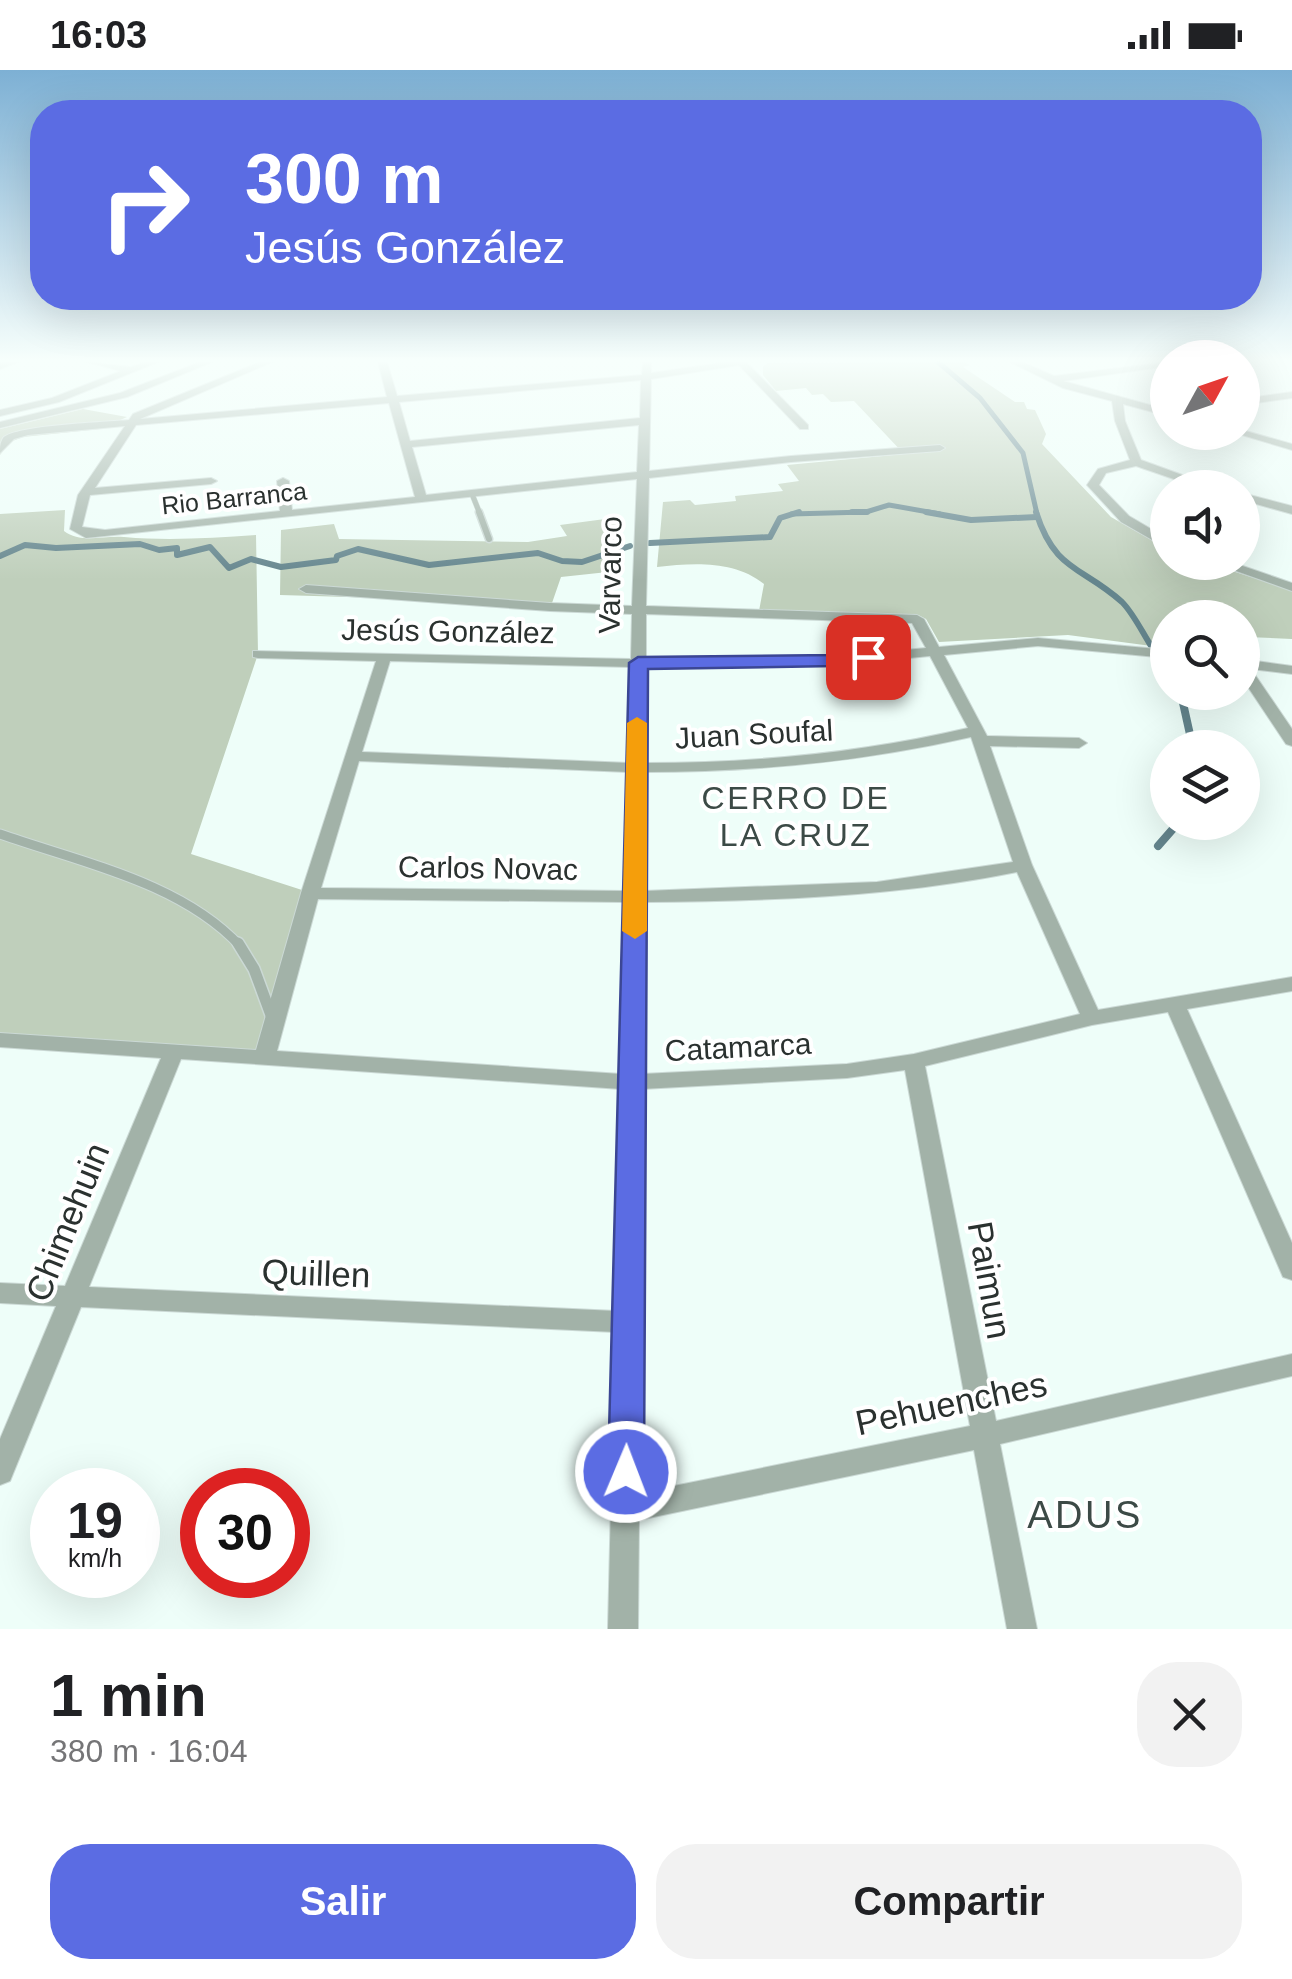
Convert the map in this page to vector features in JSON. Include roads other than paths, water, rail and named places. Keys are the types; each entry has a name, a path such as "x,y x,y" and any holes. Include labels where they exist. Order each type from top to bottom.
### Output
{"street":[{"path":"86,492 123,435"},
{"path":"401,435 422,500"},
{"path":"404,444 501,435"},
{"name":"Varvarco","path":"623,1629 644,435"},
{"path":"1125,435 1136,462"},
{"path":"1260,438 1292,447"},
{"name":"Rio Barranca","path":"86,492 76,530 105,534 643,475 940,448"},
{"path":"1150,534 1125,519 1093,485 1102,471 1136,462 1159,470"},
{"path":"86,492 211,480"},
{"path":"283,482 286,516"},
{"path":"1260,501 1285,508 1292,500"},
{"path":"1260,576 1292,587"},
{"path":"306,589 550,607 917,619 979,736 1023,865 1092,1018"},
{"name":"Jesús González","path":"258,654 638,663 835,661 1038,642 1150,652"},
{"path":"264,1059 310,893 384,657"},
{"path":"1260,667 1292,670"},
{"path":"1260,693 1292,742"},
{"name":"Juan Soufal","path":"352,756 637,767 808,760 979,736 1078,743"},
{"name":"Carlos Novac","path":"310,893 635,898 862,891 956,880 1023,865"},
{"name":"Catamarca","path":"0,1040 632,1082 847,1071 914,1062 1092,1018 1292,984"},
{"path":"1174,1002 1292,1270"},
{"name":"Chimehuin","path":"0,1472 174,1052"},
{"name":"Paimun","path":"914,1062 1022,1629"},
{"name":"Quillen","path":"0,1293 628,1322"},
{"name":"Pehuenches","path":"625,1509 983,1436 1292,1364"}],"lane":[{"path":"472,494 489,539"},
{"path":"0,834 206,914 231,935 248,958 274,1022"}],"waterway":[{"path":"1009,435 1023,453 1037,514"},
{"path":"866,512 889,505 940,514"},
{"path":"793,514 799,512"},
{"path":"852,512 866,512"},
{"path":"793,514 866,512"},
{"path":"926,512 971,520 1037,517"},
{"path":"1036,512 1061,557 1122,602 1150,644"},
{"path":"650,543 770,537 780,518 793,514"},
{"path":"0,556 25,545 56,548 140,544 159,550 177,548 177,555 210,547 229,568 251,559 281,567 336,560 337,556 358,549 429,565 538,553 562,561 582,562 630,546"},
{"path":"1185,710 1189,730"},
{"path":"1158,846 1163,840"}],"district":[{"name":"CERRO DE LA CRUZ","path":"796,816"},
{"name":"ADUS","path":"1085,1515"}]}
